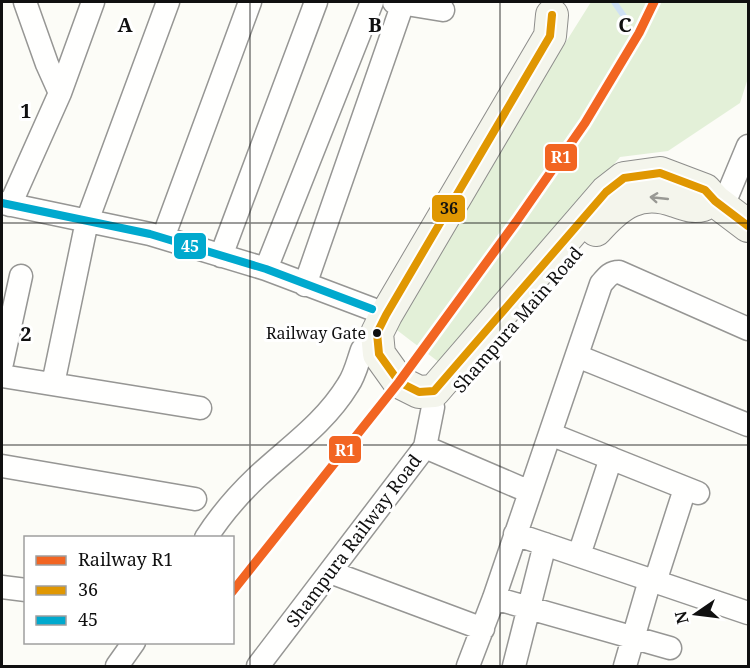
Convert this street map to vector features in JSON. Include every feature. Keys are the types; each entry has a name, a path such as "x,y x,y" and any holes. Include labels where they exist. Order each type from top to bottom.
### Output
{"street":[{"path":"25,2 60,93"},
{"path":"6,204 60,93 93,2"},
{"path":"53,384 87,221 168,2"},
{"path":"163,238 250,2"},
{"path":"222,256 316,2"},
{"path":"266,269 372,2"},
{"path":"305,285 398,2 443,10"},
{"name":"Shampura Main Road","path":"557,8 550,36 377,333 379,354 399,382 419,392 434,391 606,192 624,178 660,173 705,190 748,226"},
{"name":"Shampura Main Road","path":"362,350 365,323 396,259 537,22 557,8"},
{"path":"719,204 748,146"},
{"path":"2,180 6,204"},
{"name":"Shampura Main Road","path":"433,407 450,398 476,371 543,288 612,212 639,196 666,198 695,208 719,204"},
{"path":"6,204 163,238 266,269 372,309"},
{"path":"468,666 494,598 601,284 612,272 619,272 748,329"},
{"path":"2,363 21,276"},
{"path":"362,350 371,375 389,394 414,407 433,407"},
{"path":"207,536 217,521 257,477 306,436 335,404 350,383 362,350"},
{"path":"577,356 748,425"},
{"path":"2,376 200,408"},
{"name":"Shampura Railway Road","path":"258,666 425,447 433,407"},
{"path":"550,434 611,458 690,496 652,581 625,666"},
{"path":"425,447 530,492"},
{"path":"579,555 611,458"},
{"path":"2,466 195,499"},
{"path":"515,534 748,613"},
{"path":"513,666 545,544"},
{"path":"330,572 483,629"},
{"path":"2,587 24,590"},
{"path":"494,598 670,648"},
{"path":"117,666 133,644"}],"green space":[{"path":"591,2 748,2 748,78 740,103 668,151 620,157 564,225 440,363 389,324"}],"waterway":[{"path":"614,2 626,19"}],"rail line":[{"name":"R1","path":"234,589 399,382 516,222 585,123 639,33 654,2"}],"transit line":[{"name":"36","path":"552,15 550,36 377,333 379,354 399,382 419,392 434,391 606,192 624,178 660,173 705,190 715,201 748,226"},
{"name":"45","path":"2,203 150,234 266,269 372,309"}],"place":[{"name":"Railway Gate","path":"377,333"}]}
